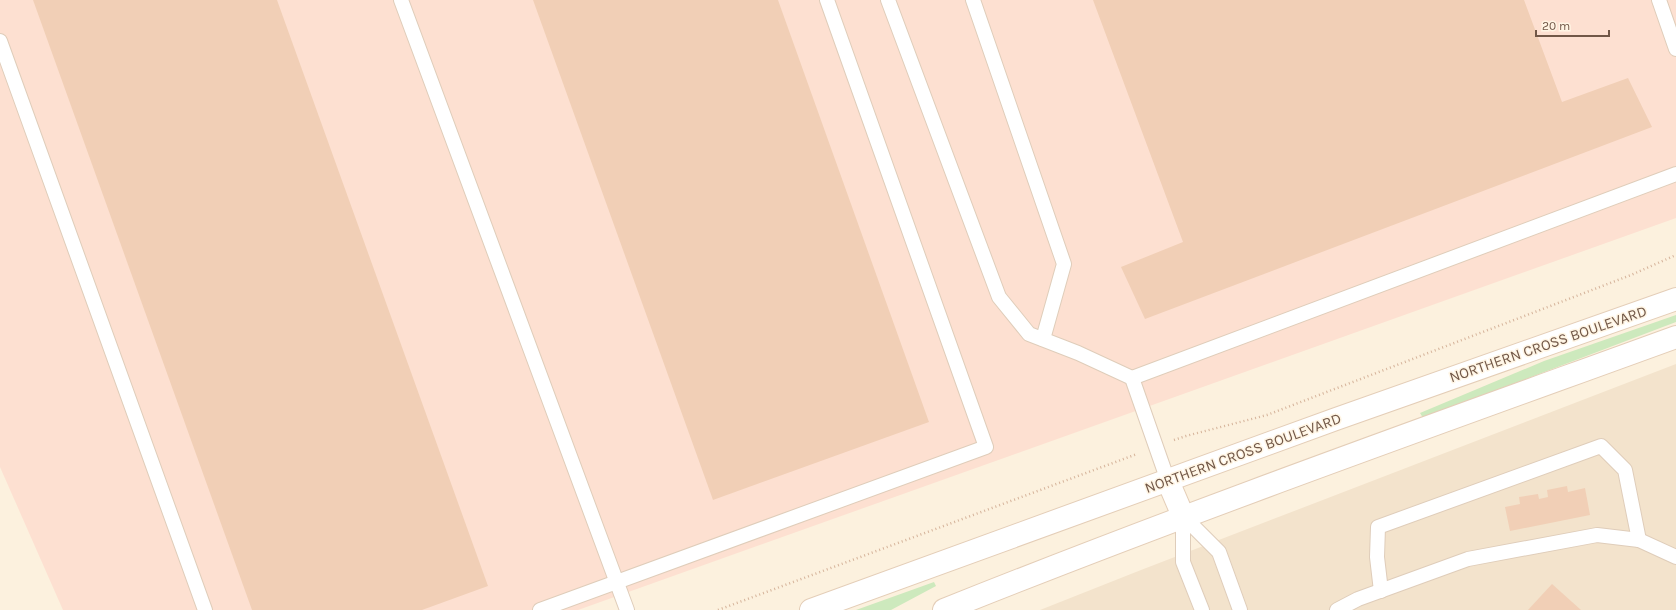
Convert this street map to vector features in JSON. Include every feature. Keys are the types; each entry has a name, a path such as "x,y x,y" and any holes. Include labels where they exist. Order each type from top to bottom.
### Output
{"street":[{"name":"NORTHERN CROSS BOULEVARD","path":"811,610 1329,422 1676,299"},
{"path":"944,610 1183,516 1676,337"},
{"path":"1168,481 1183,516"}],"lane":[{"path":"401,0 627,610"},
{"path":"540,610 986,447 827,0"},
{"path":"888,0 999,297 1029,334 1078,353 1132,378 1168,481"},
{"path":"973,0 1064,264 1043,339"},
{"path":"1659,0 1676,49"},
{"path":"0,41 205,610"},
{"path":"1132,378 1676,174"},
{"path":"1381,591 1377,557 1378,527 1601,446 1625,470 1639,540"},
{"path":"1183,516 1183,562 1202,610"},
{"path":"1183,516 1219,552 1240,610"},
{"path":"1337,610 1358,599 1468,559 1597,535 1639,540 1676,557"}],"path":[{"path":"718,610 1157,446 1186,436 1267,415 1631,275 1676,255"}],"shaded area":[{"path":"0,0 1676,0 1676,218 578,610 63,610 0,467"},
{"path":"1676,364 1676,610 1040,610 1141,570"}],"green space":[{"path":"1676,315 1676,322 1423,418 1420,413 1544,361"},
{"path":"934,582 936,586 891,610 856,610"}],"building":[{"path":"33,0 277,0 488,586 422,610 252,610"},
{"path":"533,0 778,0 929,422 713,500"},
{"path":"1093,0 1524,0 1562,102 1628,78 1652,127 1145,319 1121,267 1183,242"},
{"path":"1567,486 1568,492 1585,488 1590,515 1510,531 1505,507 1520,504 1519,497 1538,494 1539,499 1548,497 1547,490"},
{"path":"1552,584 1581,610 1528,610"}]}
